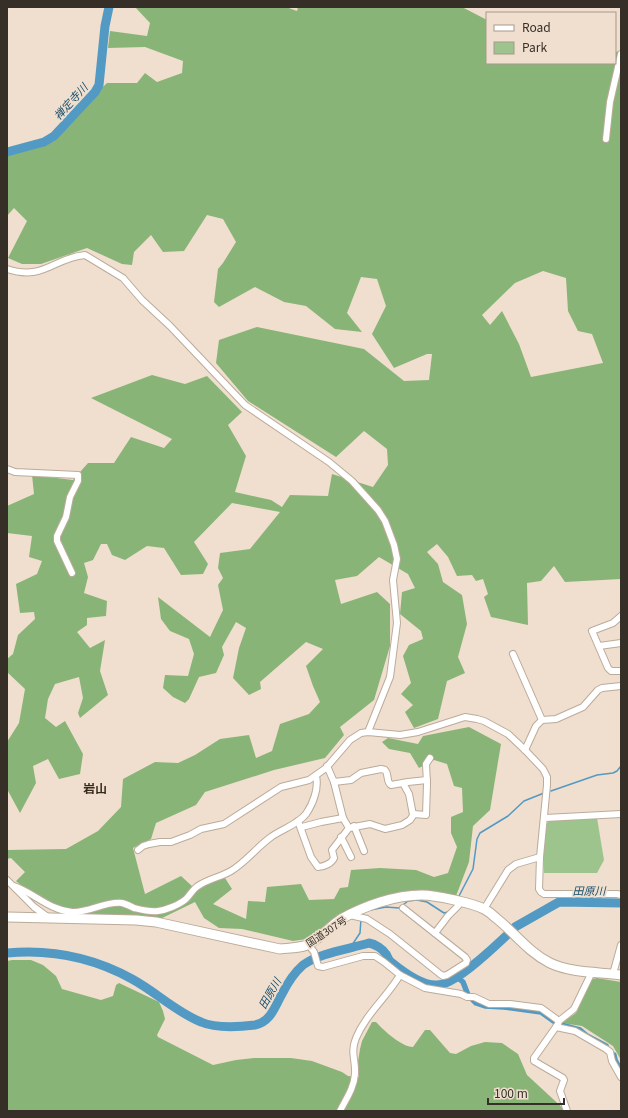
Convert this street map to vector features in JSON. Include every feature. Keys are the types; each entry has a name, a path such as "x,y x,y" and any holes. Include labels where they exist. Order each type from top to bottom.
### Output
{"highway":[{"name":"国道307号","path":"7,917 136,920 156,922 280,949 294,948 308,944 341,919 354,916 369,905 407,896 423,895 460,901 484,909 497,918 516,937 544,960 561,967 617,975"}],"street":[{"path":"606,138 610,102 621,54"},
{"path":"7,269 20,273 38,272 69,258 85,255 123,278 142,300 170,326 245,405 329,462 352,481 378,510 385,521 394,545 397,559 393,580 397,623 390,677 368,732"},
{"path":"7,469 15,472 78,475 78,481 70,497 66,517 57,541 72,573"},
{"path":"621,616 613,623 592,631 612,671 621,671"},
{"path":"599,646 621,643"},
{"path":"513,654 542,720"},
{"path":"525,750 536,726 542,720 556,719 583,707 598,690 602,688 621,686"},
{"path":"138,850 149,844 171,842 201,829 224,824 282,787 302,783 316,776 350,740 361,733 368,732 400,735 418,732 465,718 477,719 508,734 543,769 547,777 545,818 540,857 540,889 542,893 617,894 621,896"},
{"path":"412,815 426,815 426,764 430,758"},
{"path":"327,766 334,782 343,818 351,827 364,851"},
{"path":"334,782 352,780 361,773 381,769 387,772 390,785 427,780"},
{"path":"14,886 22,889 48,905 72,912 82,911 111,903 124,903 145,911 159,911 175,906 185,900 198,886 232,871 272,837 298,821 306,814 311,804 317,781 316,776"},
{"path":"298,821 302,827 311,856 318,867 320,867 330,863 333,860 332,850 341,837 351,827 372,824 385,829 406,824 410,820 412,815 409,794 403,783"},
{"path":"545,818 621,814"},
{"path":"302,827 343,818"},
{"path":"341,837 351,857"},
{"path":"484,909 508,870 516,864 540,857"},
{"path":"7,880 34,907 49,918"},
{"path":"435,933 458,906 460,901"},
{"path":"354,916 365,918 390,934 443,976 466,963 467,960 403,908"},
{"path":"308,944 314,952 318,966 323,967 370,955 384,962 400,975 425,988 461,994 467,997 474,997 477,1000 489,1004 510,1004 541,1008 559,1021"},
{"path":"617,975 621,945"},
{"path":"567,1111 560,1090 564,1080 563,1078 534,1060 534,1058 559,1021 574,1009 592,972"},
{"path":"340,1111 353,1087 355,1073 352,1052 356,1038 368,1017 392,989 400,975"},
{"path":"556,1027 575,1031 610,1052 612,1061 621,1077"}],"green space":[{"path":"135,7 286,7 297,11 298,7 462,7 486,19 486,64 616,64 616,52 621,51 621,579 565,582 554,566 541,581 527,583 528,625 491,617 484,597 488,594 483,579 476,581 472,575 457,576 448,557 437,544 427,552 438,564 443,582 462,595 467,624 458,657 465,673 447,681 438,719 414,728 405,712 413,705 401,694 411,683 403,656 409,645 423,639 421,631 400,614 402,592 415,588 408,574 379,557 357,576 335,580 341,604 377,592 390,604 390,646 374,700 340,727 344,735 325,758 274,770 205,792 196,805 156,823 151,839 133,848 145,894 181,876 193,887 225,878 232,889 213,904 246,919 248,901 265,902 267,887 301,884 309,900 334,899 340,888 348,887 351,870 380,868 416,870 434,877 448,873 457,847 451,833 451,817 463,812 462,788 454,786 447,764 434,760 419,768 410,753 389,749 382,742 388,738 418,744 423,736 469,727 501,744 490,810 473,826 469,862 456,896 412,891 350,910 307,939 293,941 242,929 219,928 204,918 195,902 158,920 86,914 49,908 16,881 25,872 11,858 7,859 7,850 66,849 98,831 121,807 123,779 155,762 178,763 195,755 220,739 249,735 256,758 272,751 280,724 309,714 320,702 306,666 323,649 306,642 260,682 261,689 249,695 233,678 239,648 246,628 236,622 222,647 224,655 216,673 199,677 189,699 185,703 173,697 163,688 165,675 188,676 194,654 189,639 170,631 161,619 158,597 210,637 223,610 218,585 223,578 218,568 220,553 250,549 280,512 232,503 194,542 208,564 203,574 181,575 164,548 147,546 125,560 112,555 107,544 101,544 93,560 84,563 88,577 84,593 107,601 106,616 87,618 87,625 77,632 90,648 105,640 100,671 108,695 80,718 78,713 83,698 79,677 55,684 48,699 45,718 56,727 65,721 83,754 80,774 59,779 48,759 33,766 36,783 20,813 7,789 7,742 19,723 25,689 7,672 7,659 13,654 18,635 35,619 34,612 20,613 16,584 37,574 42,561 29,557 32,536 7,533 7,506 34,494 32,475 73,480 88,463 114,463 131,437 164,448 172,439 91,398 152,375 185,384 207,376 242,412 228,425 246,456 235,492 271,500 282,507 290,495 328,496 332,474 373,487 388,465 387,449 364,431 336,457 248,401 216,363 219,340 257,327 364,349 404,381 429,380 432,354 427,354 394,368 372,334 386,306 377,279 361,277 347,313 362,332 335,329 306,306 284,302 255,287 219,307 214,302 218,269 236,242 223,219 207,215 184,251 163,252 151,235 134,252 132,265 122,264 87,248 41,264 22,264 8,258 27,221 14,208 7,216 7,156 41,147 107,83 137,83 145,73 157,82 182,73 183,61 145,47 108,48 110,31 147,36 150,23","holes":["543,271 566,278 568,311 578,331 592,334 603,363 531,377 519,344 502,311 490,325 482,315 515,283"]},
{"path":"597,818 604,860 597,873 544,873 543,856 547,823 550,820"},
{"path":"31,960 43,965 56,976 62,989 101,1000 113,996 116,985 119,983 159,1002 165,1019 157,1035 158,1037 213,1065 254,1058 291,1058 312,1061 342,1072 348,1076 359,1077 358,1062 360,1049 362,1041 372,1022 376,1022 398,1041 413,1047 425,1030 430,1030 450,1053 456,1054 471,1046 485,1042 502,1043 518,1054 527,1075 566,1111 7,1111 7,961"},
{"path":"597,978 621,982 621,1060 613,1046 582,1026 562,1023 576,1013 592,979"}],"waterway":[{"name":"禅定寺川","path":"7,152 44,142 54,136 95,92 99,85 105,26 109,7"},
{"path":"551,791 597,775 613,773 621,766"},
{"path":"459,896 473,869 477,839 480,833 508,816 524,801 544,793"},
{"path":"370,910 386,907 399,908 408,901 417,900 427,902 444,913 448,912"},
{"name":"田原川","path":"515,927 559,902 621,903"},
{"path":"350,948 360,933 361,919"},
{"name":"田原川","path":"7,953 40,952 87,960 132,979 192,1018 214,1026 235,1027 255,1025 265,1021 272,1013 291,979 303,965 317,957 369,943 383,950 390,961 406,973 419,981 431,985 437,985 445,983 463,973 506,936"},
{"path":"457,977 463,982 468,995"},
{"path":"472,999 476,1003 485,1006 541,1012 555,1022"},
{"path":"561,1025 580,1030 587,1036 606,1046"},
{"path":"614,1055 621,1071"}],"district":[{"name":"岩山","path":"95,787"}]}
